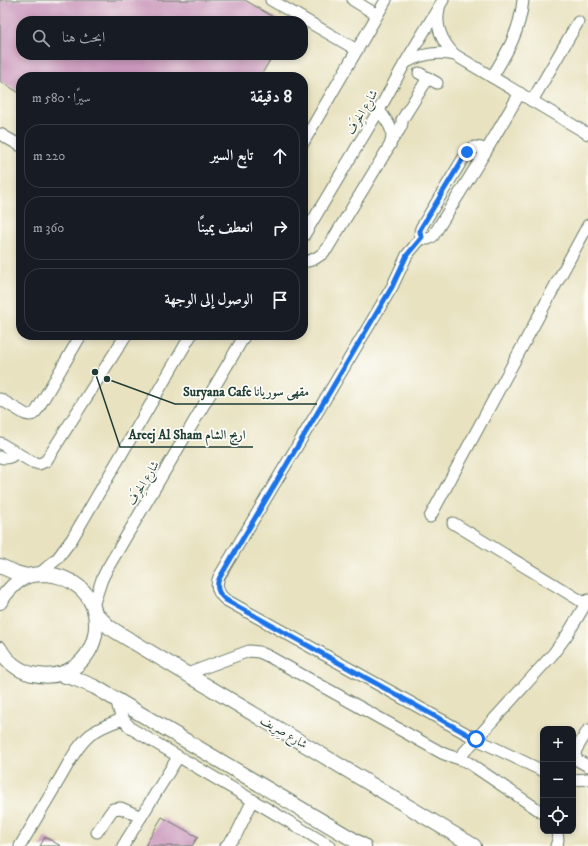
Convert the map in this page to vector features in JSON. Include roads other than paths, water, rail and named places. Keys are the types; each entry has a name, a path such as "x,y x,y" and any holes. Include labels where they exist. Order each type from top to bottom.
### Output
{"main road":[{"path":"0,566 16,573 33,575"},
{"path":"0,602 14,584 33,575"},
{"name":"شارع صِرِيف","path":"33,575 56,575 71,580 84,591 94,610 109,626 120,634 474,846"},
{"path":"0,648 1,652 12,664 26,673 43,676 59,674 73,668 85,658 93,645 96,630 94,610"},
{"path":"59,674 90,685 364,846"}],"street":[{"path":"271,0 299,16"},
{"path":"353,0 377,16"},
{"path":"308,134 386,0"},
{"path":"492,77 513,40 524,0"},
{"path":"441,3 438,21 439,29 445,43 455,55 588,134"},
{"name":"شارع الحِرَف","path":"308,229 379,110 404,63 441,3"},
{"path":"308,22 357,50"},
{"path":"532,101 578,22"},
{"path":"404,63 418,56 432,53 455,55"},
{"path":"308,261 319,257 327,249 401,127 402,120 428,78"},
{"path":"520,93 433,236 428,239 424,239 422,237 407,255 392,287 220,577 217,586 219,594 226,600 476,739 540,770"},
{"path":"379,110 391,129 392,140"},
{"path":"386,119 394,121 402,120"},
{"path":"0,134 16,143"},
{"path":"430,517 588,225"},
{"path":"0,399 25,414 34,414 78,340"},
{"path":"0,443 36,463 39,464 46,461 123,340"},
{"path":"33,575 57,559 72,539 188,340"},
{"name":"شارع الحِرَف","path":"94,610 102,579 107,569 242,340"},
{"path":"0,457 11,457 15,452"},
{"path":"453,523 587,602 574,625 560,645 459,758"},
{"path":"187,674 249,651 259,652 442,754 459,758 469,763 540,811"},
{"path":"116,700 117,707 123,719 132,729 330,846"},
{"path":"20,846 83,742 89,736 112,722 123,719"},
{"path":"588,730 576,750 575,755 577,760 588,766"},
{"path":"123,846 178,757"},
{"path":"576,780 588,779"},
{"path":"226,846 236,835 253,800"},
{"path":"97,832 113,809 121,808 141,817"},
{"path":"556,846 558,840 557,834"}],"place":[{"name":"Areej Al Sham اريج الشام","path":"95,372"},
{"name":"Suryana Cafe مقهى سوريانا","path":"107,379"}]}
